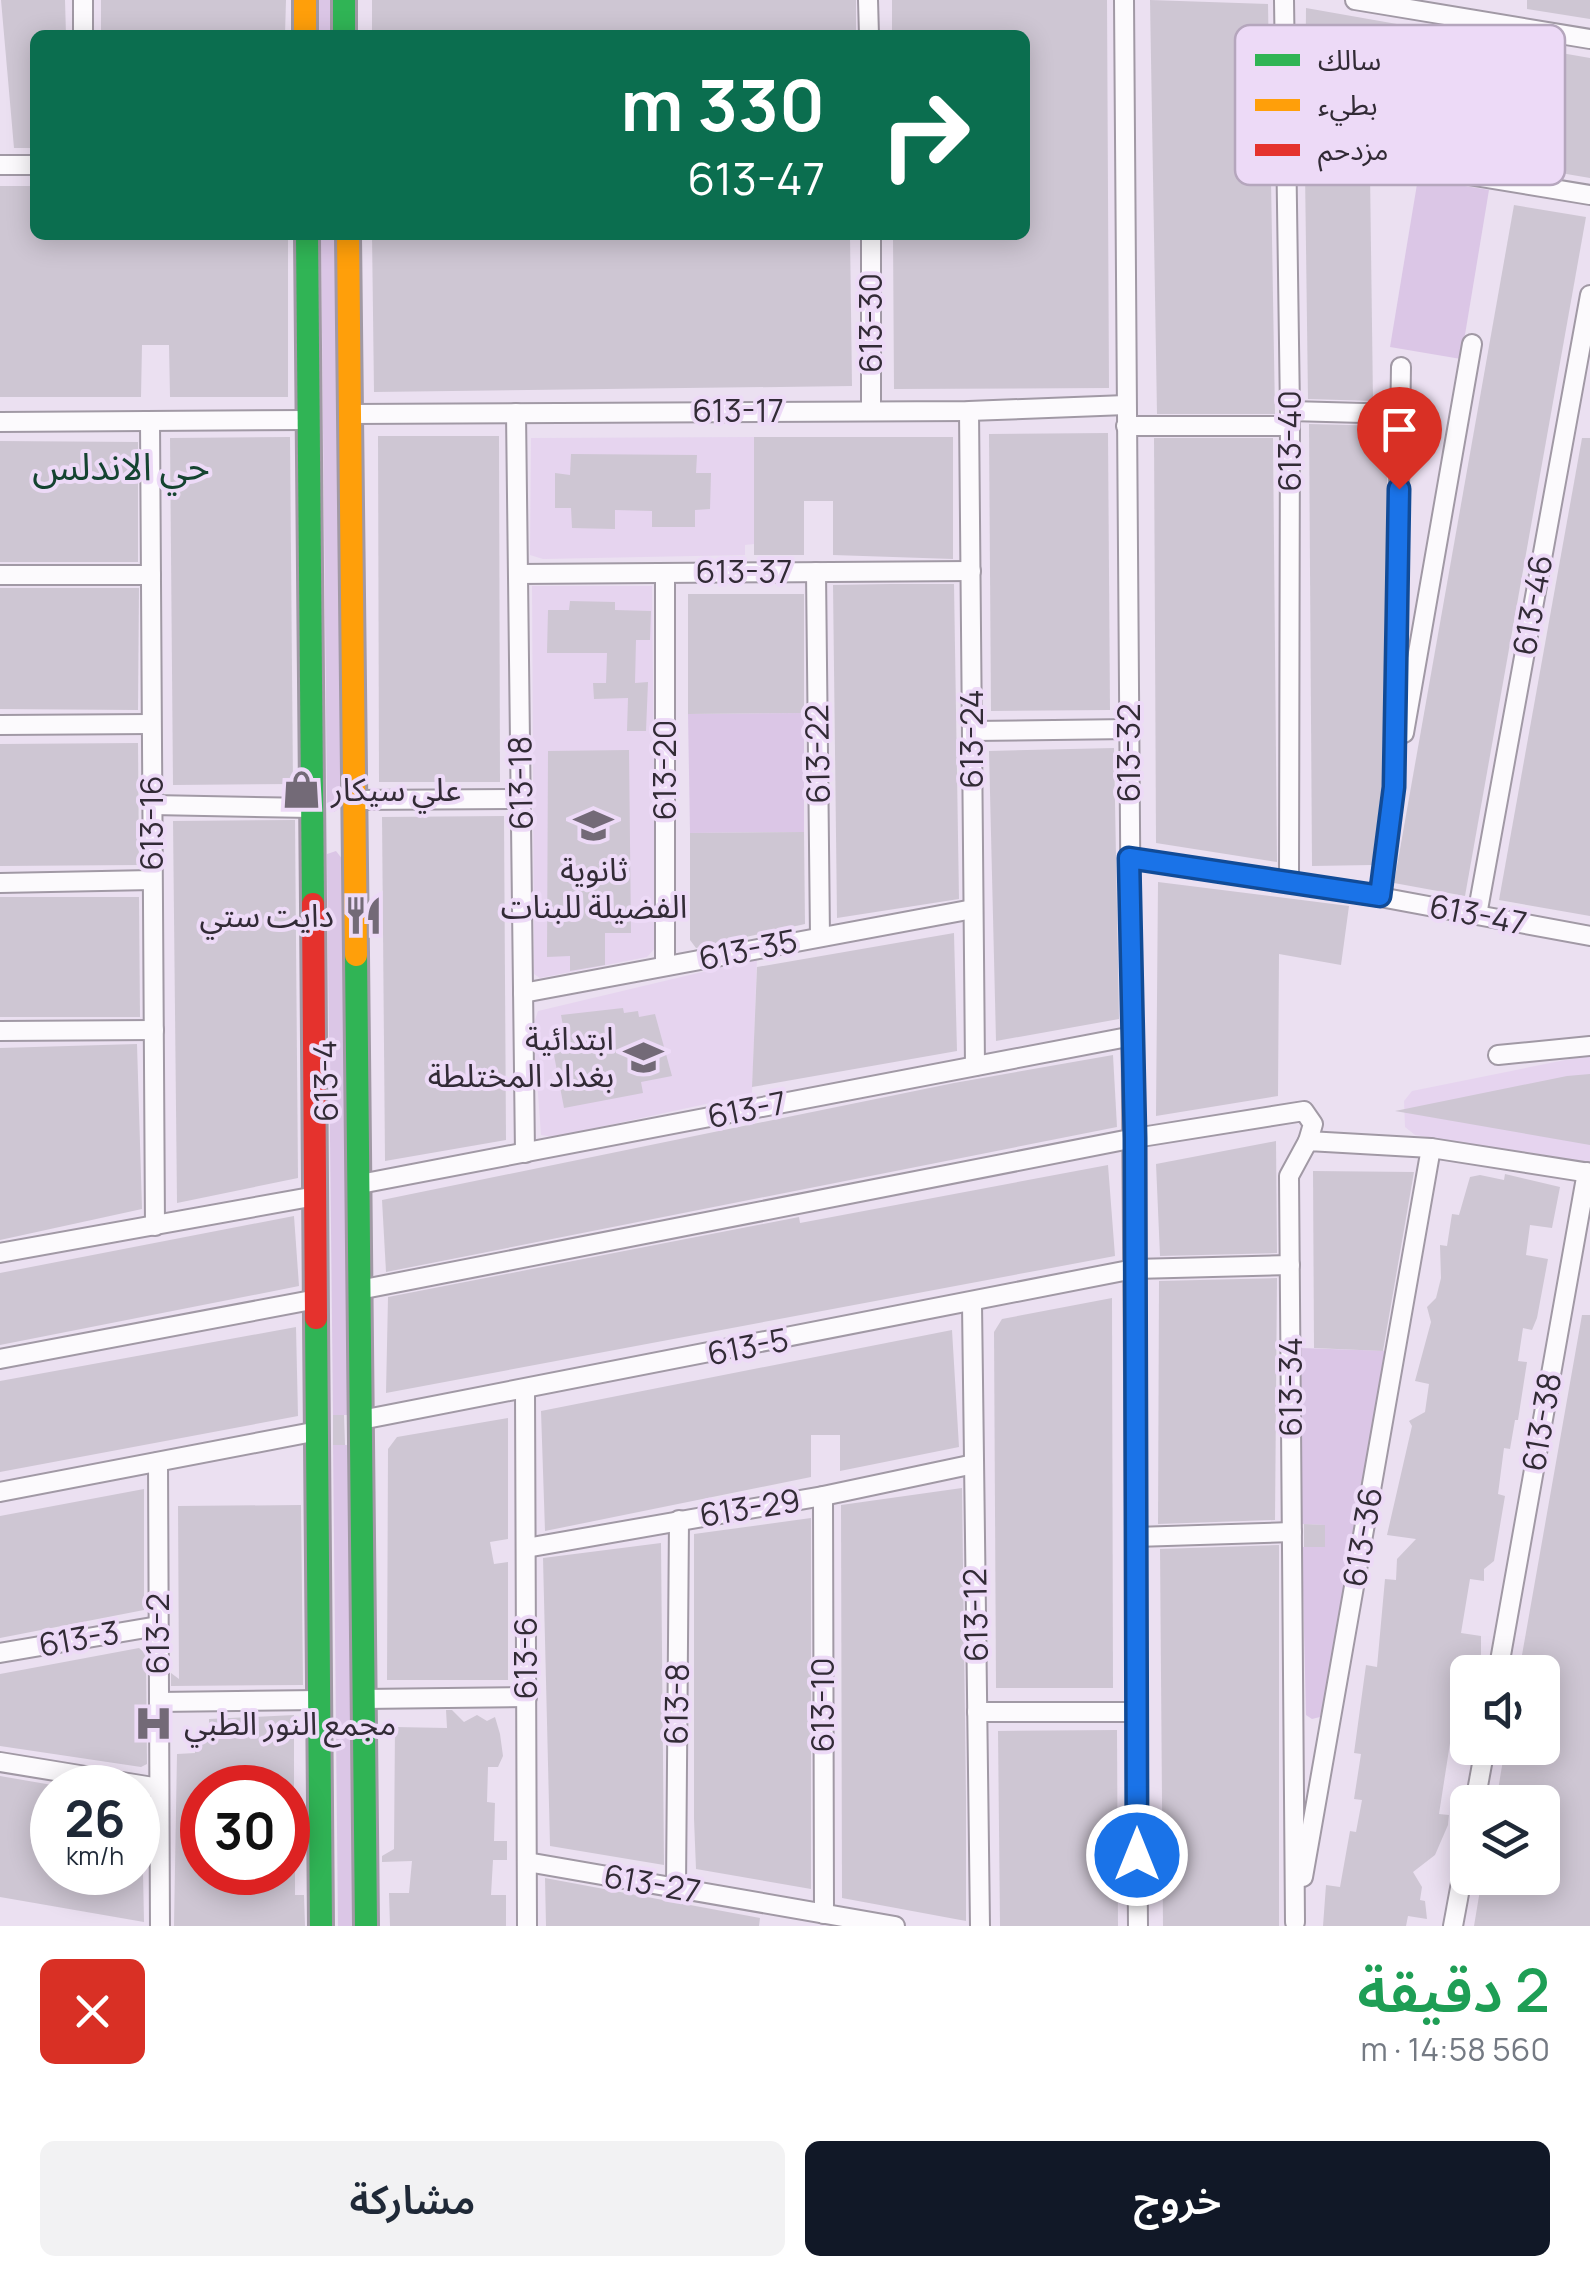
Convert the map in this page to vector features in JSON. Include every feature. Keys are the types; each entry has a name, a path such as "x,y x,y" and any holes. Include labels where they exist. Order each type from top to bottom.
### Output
{"street":[{"path":"83,0 83,30"},
{"path":"305,0 305,30"},
{"path":"344,0 344,30"},
{"path":"868,0 869,30"},
{"name":"613-32","path":"1124,0 1138,1926"},
{"name":"613-40","path":"1284,0 1284,25"},
{"path":"1355,0 1506,25"},
{"path":"1565,35 1590,39"},
{"path":"0,165 30,165"},
{"name":"613-40","path":"1287,185 1289,882"},
{"path":"1529,185 1590,195"},
{"name":"613-4","path":"306,240 321,1926"},
{"name":"613-4","path":"348,240 366,1926"},
{"name":"613-30","path":"871,240 871,410"},
{"name":"613-46","path":"1477,915 1590,296"},
{"path":"1380,896 1394,787 1472,344"},
{"path":"1394,787 1401,367"},
{"name":"613-17","path":"350,414 969,411 1126,405"},
{"name":"613-24","path":"969,411 975,1066"},
{"name":"613-18","path":"516,413 525,1152"},
{"path":"1126,426 1400,414"},
{"path":"0,422 308,420"},
{"name":"613-16","path":"150,421 155,1226"},
{"name":"613-37","path":"518,574 971,571"},
{"name":"613-22","path":"816,572 820,937"},
{"name":"613-20","path":"665,573 665,966"},
{"path":"0,575 151,575"},
{"path":"0,725 152,724"},
{"path":"972,731 1129,730"},
{"path":"354,800 521,799"},
{"path":"152,806 312,817 354,826"},
{"name":"613-47","path":"1129,858 1380,896 1590,936"},
{"path":"0,884 152,880"},
{"name":"613-35","path":"523,993 974,910"},
{"path":"0,1031 154,1030"},
{"name":"613-7","path":"360,1184 1133,1036"},
{"path":"1498,1055 1590,1046"},
{"path":"359,1290 1135,1138 1304,1111 1313,1124 1308,1141 1432,1148 1588,1172"},
{"name":"613-34","path":"1294,1924 1290,1176 1308,1141"},
{"name":"613-36","path":"1294,1924 1432,1148"},
{"name":"613-38","path":"1501,1655 1588,1172"},
{"path":"0,1253 316,1196"},
{"name":"613-5","path":"361,1420 972,1304 1134,1269 1290,1265"},
{"path":"0,1358 317,1299"},
{"name":"613-12","path":"972,1304 980,1926"},
{"name":"613-6","path":"525,1390 527,1926"},
{"path":"0,1492 318,1431"},
{"name":"613-2","path":"158,1462 159,1765"},
{"name":"613-29","path":"526,1548 823,1496 974,1464"},
{"name":"613-10","path":"823,1496 824,1914"},
{"name":"613-8","path":"676,1888 679,1520"},
{"path":"1136,1537 1292,1532"},
{"name":"613-3","path":"0,1654 158,1626"},
{"path":"362,1699 527,1697"},
{"path":"159,1702 320,1700"},
{"path":"977,1712 1136,1712"},
{"path":"0,1762 30,1767"},
{"name":"613-27","path":"528,1862 895,1926"},
{"name":"613-2","path":"160,1895 160,1926"},
{"path":"1453,1926 1459,1895"}],"shaded area":[{"path":"318,0 334,0 335,30 319,30"},
{"path":"1417,185 1489,190 1461,359 1390,347"},
{"path":"321,240 337,240 342,806 334,812 327,805"},
{"path":"754,437 754,544 745,545 745,555 543,559 530,555 531,438"},
{"name":"ثانوية الفضيلة للبنات","path":"532,586 652,586 656,947 647,957 540,978 534,974"},
{"path":"804,713 804,832 690,833 688,714"},
{"path":"336,851 343,860 348,1415 333,1415 327,854"},
{"name":"ابتدائية بغداد المختلطة","path":"757,959 752,1094 554,1137 541,1135 533,1026 538,1011"},
{"path":"1590,1055 1590,1162 1415,1135 1405,1127 1404,1101 1412,1091"},
{"path":"1301,1348 1389,1351 1322,1710 1320,1717 1312,1719 1306,1715 1302,1547 1325,1547 1325,1525 1302,1524"},
{"path":"333,1445 349,1445 354,1926 338,1926"}],"building":[{"path":"1,0 65,0 66,30 30,30 30,148 14,148"},
{"path":"101,0 286,0 285,30 101,30"},
{"path":"372,0 856,0 856,30 372,30"},
{"path":"892,0 1107,0 1109,388 894,389 893,240 1030,240 1030,30 892,30"},
{"path":"1150,0 1268,4 1268,25 1235,25 1235,185 1271,185 1275,414 1157,414"},
{"path":"1527,0 1590,0 1590,19 1527,9"},
{"path":"1306,8 1403,25 1306,25"},
{"path":"1565,54 1590,58 1590,178 1565,174"},
{"path":"1305,185 1370,185 1373,401 1308,399"},
{"path":"0,186 30,186 30,240 288,240 288,397 170,397 169,345 142,345 141,397 0,397"},
{"path":"1514,205 1586,217 1465,896 1394,883"},
{"path":"372,240 850,240 852,386 374,392"},
{"path":"1309,424 1388,426 1382,786 1372,865 1312,866"},
{"path":"1108,433 1110,710 991,711 989,434"},
{"path":"378,436 499,436 500,782 379,782"},
{"path":"290,437 293,784 173,785 170,438"},
{"path":"754,437 953,437 953,559 833,555 833,501 804,501 804,555 754,555"},
{"path":"1154,438 1273,438 1277,862 1156,843"},
{"path":"1582,438 1590,438 1590,916 1499,900"},
{"path":"0,441 138,442 138,562 0,562"},
{"path":"571,454 697,455 696,473 711,473 710,509 695,510 695,527 652,527 652,511 615,510 615,529 572,528 571,508 555,508 555,473 570,475"},
{"path":"954,584 959,899 837,918 833,585"},
{"path":"0,588 139,588 138,710 0,709"},
{"path":"688,594 804,594 804,713 688,714"},
{"path":"570,601 615,602 615,610 651,611 650,640 636,640 635,683 648,682 646,731 627,731 628,698 594,699 593,683 606,683 607,653 547,653 548,610 569,610"},
{"path":"138,743 139,865 0,866 0,744"},
{"path":"1114,748 1119,1019 996,1041 989,751"},
{"path":"629,750 631,933 605,933 605,965 570,971 570,956 547,957 548,751"},
{"path":"504,816 506,1140 385,1161 382,817"},
{"path":"295,820 298,1178 177,1203 173,821"},
{"path":"804,832 805,924 696,948 690,940 690,833"},
{"path":"1158,882 1349,906 1341,965 1279,954 1278,1096 1156,1116"},
{"path":"0,897 139,897 140,1017 0,1017"},
{"path":"954,933 957,1051 752,1087 757,967"},
{"path":"623,1008 624,1013 638,1011 639,1017 655,1014 672,1076 641,1082 643,1093 564,1108 550,1034 564,1031 561,1015"},
{"path":"137,1044 142,1209 0,1240 0,1048"},
{"path":"1113,1055 1117,1127 386,1272 382,1200 954,1083"},
{"path":"1590,1074 1590,1145 1395,1111 1567,1076"},
{"path":"1276,1141 1277,1253 1160,1256 1156,1164"},
{"path":"1108,1165 1115,1256 386,1393 388,1297 799,1217 800,1223"},
{"path":"1313,1171 1414,1172 1383,1351 1314,1348"},
{"path":"1505,1174 1560,1187 1552,1228 1530,1225 1526,1255 1548,1259 1537,1318 1532,1330 1523,1328 1518,1361 1527,1362 1518,1420 1510,1449 1504,1448 1498,1494 1505,1496 1494,1561 1484,1569 1484,1581 1470,1579 1461,1633 1481,1636 1481,1655 1450,1655 1450,1743 1439,1814 1449,1815 1448,1825 1435,1855 1413,1872 1422,1887 1420,1900 1425,1901 1427,1919 1408,1916 1406,1926 1323,1926 1326,1885 1340,1887 1350,1831 1356,1832 1362,1800 1354,1799 1361,1754 1354,1753 1366,1665 1377,1667 1385,1579 1396,1580 1397,1559 1416,1539 1387,1535 1412,1426 1409,1421 1425,1412 1429,1384 1415,1381 1431,1322 1427,1307 1436,1298 1441,1278 1440,1245 1447,1246 1452,1214 1459,1215 1470,1177 1504,1180"},
{"path":"294,1216 299,1286 0,1345 0,1273"},
{"path":"1277,1278 1275,1520 1158,1524 1159,1281"},
{"path":"1112,1298 1113,1688 996,1688 994,1332 1002,1319"},
{"path":"1582,1315 1590,1315 1590,1926 1474,1926 1479,1895 1560,1895 1560,1785 1499,1785 1502,1765 1560,1765 1560,1655 1522,1655"},
{"path":"296,1327 298,1416 0,1472 0,1381"},
{"path":"952,1330 959,1447 840,1471 840,1435 811,1435 811,1477 545,1531 541,1411"},
{"path":"333,1415 344,1415 345,1445 333,1445"},
{"path":"508,1418 508,1539 490,1542 494,1564 508,1562 508,1680 387,1680 388,1449 397,1437"},
{"path":"962,1488 966,1921 842,1898 841,1505"},
{"path":"144,1489 144,1610 0,1638 0,1516"},
{"path":"301,1505 303,1685 171,1686 171,1673 179,1679 178,1506"},
{"path":"811,1518 811,1889 696,1869 694,1534"},
{"path":"1304,1524 1325,1525 1325,1547 1304,1547"},
{"path":"661,1543 664,1865 550,1846 543,1558"},
{"path":"1279,1545 1279,1926 1163,1926 1160,1549"},
{"path":"139,1648 146,1654 147,1764 128,1765 0,1746 0,1674"},
{"path":"446,1710 452,1710 464,1722 477,1715 487,1721 495,1717 500,1734 503,1756 498,1767 488,1767 487,1802 495,1803 494,1841 507,1841 507,1860 493,1860 491,1895 506,1895 506,1926 390,1926 389,1893 409,1893 412,1861 382,1862 382,1856 394,1849 395,1727 447,1728"},
{"path":"294,1715 294,1765 180,1765 180,1895 304,1895 305,1926 174,1926 177,1754 195,1753 194,1737 209,1736 209,1719"},
{"path":"1117,1730 1118,1926 1000,1926 998,1731"},
{"path":"0,1776 30,1781 30,1895 143,1895 144,1922 0,1897"},
{"path":"545,1878 760,1918 759,1926 546,1926"}],"traffic: fast":[{"path":"344,0 344,30"},
{"path":"307,240 313,904"},
{"path":"356,955 366,1926"},
{"path":"316,1318 321,1926"}],"traffic: slow":[{"path":"305,0 305,30"},
{"path":"348,240 356,955"}],"traffic: jam":[{"path":"313,904 316,1318"}],"place":[{"name":"علي سيكار","path":"301,790"},
{"name":"ثانوية الفضيلة للبنات","path":"594,825"},
{"name":"دايت ستي","path":"364,916"},
{"name":"ابتدائية بغداد المختلطة","path":"644,1057"},
{"name":"مجمع النور الطبي","path":"154,1724"}],"district":[{"name":"حي الاندلس","path":"121,467"}],"route":[{"path":"1137,1855 1135,1138 1129,858 1380,896 1394,787 1399,489"}]}
